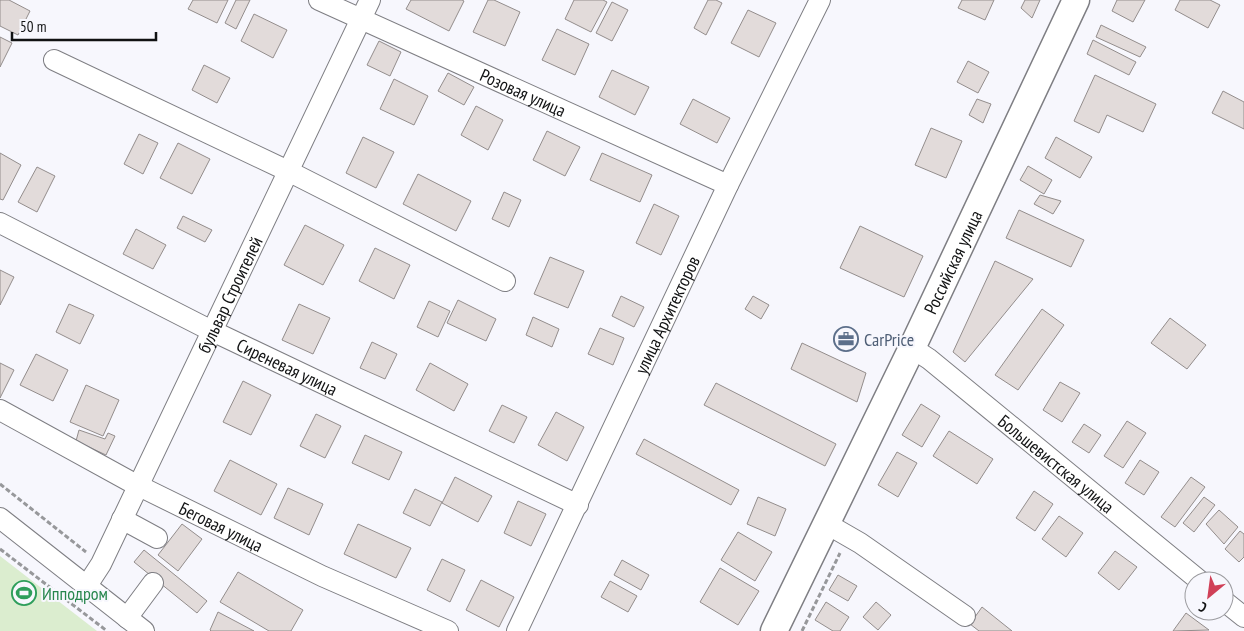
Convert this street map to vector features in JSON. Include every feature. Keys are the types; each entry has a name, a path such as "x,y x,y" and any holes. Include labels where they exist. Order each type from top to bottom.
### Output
{"main road":[{"name":"Российская улица","path":"918,352 1076,0"},
{"name":"Российская улица","path":"793,631 834,528 1090,0"},
{"name":"Российская улица","path":"774,631 834,528"}],"street":[{"name":"Розовая улица","path":"319,0 728,185"},
{"name":"бульвар Строителей","path":"86,587 101,564 370,0"},
{"name":"улица Архитекторов","path":"517,631 728,185 820,0"},
{"path":"54,60 288,171 505,281"},
{"name":"Сиреневая улица","path":"0,223 212,331 578,505"},
{"name":"Большевистская улица","path":"918,352 1188,571"},
{"name":"Беговая улица","path":"0,410 139,485 322,576 448,631"},
{"path":"0,518 144,631"},
{"path":"122,519 156,538"},
{"path":"834,528 965,616"},
{"path":"127,618 153,584"},
{"path":"1234,609 1244,617"}],"path":[{"path":"0,484 101,564"},
{"path":"0,549 106,631"}],"green space":[{"name":"Ипподром","path":"0,556 97,631 0,631"}],"building":[{"path":"0,0 9,0 30,11 18,35 0,26"},
{"path":"193,0 228,0 217,23 188,9"},
{"path":"236,0 250,0 236,29 225,23"},
{"path":"411,0 464,1 449,31 406,9"},
{"path":"488,0 494,0 520,12 505,46 473,32"},
{"path":"574,0 603,0 607,2 591,32 565,19"},
{"path":"708,0 716,0 722,3 706,35 694,28"},
{"path":"962,0 994,0 985,20 958,8"},
{"path":"1025,0 1040,0 1032,18 1021,8"},
{"path":"1117,0 1145,0 1133,22 1112,11"},
{"path":"1180,0 1210,0 1220,5 1208,28 1175,10"},
{"path":"612,2 628,10 612,41 596,33"},
{"path":"748,10 776,23 759,57 731,43"},
{"path":"254,14 287,30 273,58 241,41"},
{"path":"1101,25 1146,47 1140,57 1096,37"},
{"path":"557,29 589,44 575,75 542,60"},
{"path":"0,37 12,43 0,67"},
{"path":"1093,40 1136,62 1129,75 1087,54"},
{"path":"379,41 401,52 390,76 367,65"},
{"path":"968,61 989,72 978,93 957,82"},
{"path":"204,65 230,78 217,103 192,90"},
{"path":"612,70 649,87 635,115 599,97"},
{"path":"448,73 474,87 464,105 438,91"},
{"path":"1095,75 1156,104 1143,132 1107,115 1099,133 1074,121"},
{"path":"394,79 428,96 414,125 380,109"},
{"path":"1223,91 1244,102 1244,129 1212,113"},
{"path":"693,99 730,118 717,143 680,124"},
{"path":"977,99 991,104 983,123 969,115"},
{"path":"476,106 503,120 488,150 461,135"},
{"path":"931,128 962,141 946,178 915,165"},
{"path":"547,131 580,147 565,176 533,160"},
{"path":"139,134 158,143 143,174 124,164"},
{"path":"363,137 394,152 376,188 346,173"},
{"path":"1056,137 1092,157 1080,178 1045,158"},
{"path":"178,143 210,159 192,194 160,178"},
{"path":"0,153 21,165 3,200 0,199"},
{"path":"602,153 652,175 640,202 590,180"},
{"path":"1028,166 1052,180 1044,194 1020,180"},
{"path":"37,167 55,176 37,212 18,202"},
{"path":"418,174 471,201 456,231 403,204"},
{"path":"504,192 521,200 509,227 492,219"},
{"path":"1040,195 1061,201 1053,214 1034,204"},
{"path":"654,204 679,216 661,255 636,243"},
{"path":"1019,210 1084,240 1071,267 1006,238"},
{"path":"183,216 212,230 205,242 177,228"},
{"path":"305,225 344,245 323,285 284,265"},
{"path":"860,226 923,256 904,297 840,268"},
{"path":"136,229 166,245 153,269 123,254"},
{"path":"375,248 410,265 394,299 359,281"},
{"path":"550,257 584,271 568,308 534,294"},
{"path":"995,261 1033,279 965,362 953,352"},
{"path":"0,270 14,277 0,305"},
{"path":"621,296 644,307 634,327 612,316"},
{"path":"753,296 769,305 761,319 745,309"},
{"path":"458,300 496,319 486,341 447,323"},
{"path":"429,301 450,311 438,337 417,327"},
{"path":"69,304 94,315 80,344 56,332"},
{"path":"299,304 330,318 313,354 282,340"},
{"path":"1042,309 1064,325 1018,390 995,375"},
{"path":"533,317 559,329 552,347 526,335"},
{"path":"1170,318 1206,345 1187,369 1151,343"},
{"path":"842,327 856,335 848,350 835,345"},
{"path":"600,328 624,338 613,365 588,354"},
{"path":"372,342 397,354 385,379 360,368"},
{"path":"802,343 866,373 857,402 791,369"},
{"path":"36,354 68,370 53,401 20,385"},
{"path":"0,363 14,370 0,398"},
{"path":"430,363 468,384 454,411 416,390"},
{"path":"243,381 271,395 251,435 223,422"},
{"path":"1060,382 1080,393 1062,422 1043,410"},
{"path":"716,383 836,444 825,466 704,405"},
{"path":"86,385 119,400 103,436 70,422"},
{"path":"921,404 940,416 922,447 902,435"},
{"path":"502,405 527,417 514,443 489,431"},
{"path":"556,412 584,427 567,461 538,445"},
{"path":"316,414 341,426 325,458 300,446"},
{"path":"1127,421 1146,433 1123,468 1104,456"},
{"path":"1084,424 1101,435 1089,453 1072,442"},
{"path":"79,430 105,439 108,433 115,436 106,455 76,441"},
{"path":"949,431 993,459 977,484 933,456"},
{"path":"365,435 402,452 389,480 352,463"},
{"path":"644,439 739,490 731,505 636,454"},
{"path":"897,452 917,463 898,497 878,485"},
{"path":"230,460 277,484 261,515 214,491"},
{"path":"1140,460 1159,472 1144,495 1125,483"},
{"path":"455,477 492,496 478,522 442,503"},
{"path":"1191,477 1205,487 1175,527 1161,517"},
{"path":"288,488 323,504 309,535 274,518"},
{"path":"415,489 442,502 430,526 403,513"},
{"path":"1034,491 1053,504 1035,531 1016,518"},
{"path":"758,497 786,509 775,536 747,524"},
{"path":"1204,497 1215,505 1194,532 1183,523"},
{"path":"518,501 546,514 531,546 504,533"},
{"path":"1219,510 1238,527 1224,544 1206,524"},
{"path":"1059,516 1083,533 1066,557 1042,539"},
{"path":"182,524 202,539 178,571 158,555"},
{"path":"358,524 411,548 396,578 344,554"},
{"path":"1240,531 1244,534 1244,557 1239,562 1225,549"},
{"path":"738,532 772,552 755,581 721,560"},
{"path":"144,550 207,601 197,613 134,562"},
{"path":"1115,551 1137,567 1119,590 1098,573"},
{"path":"442,559 465,570 450,602 427,590"},
{"path":"622,560 649,575 641,590 614,575"},
{"path":"720,568 759,591 738,625 700,602"},
{"path":"238,572 303,610 291,631 269,631 220,602"},
{"path":"838,575 857,586 848,601 829,590"},
{"path":"481,580 514,597 499,627 466,610"},
{"path":"610,581 637,596 628,612 601,597"},
{"path":"826,602 849,617 840,631 833,631 815,620"},
{"path":"876,602 891,615 878,630 863,617"},
{"path":"982,607 1012,631 979,631 970,624"},
{"path":"218,612 254,631 211,631"},
{"path":"1184,616 1184,621 1197,621 1209,630 1173,631"}],"place":[{"name":"CarPrice","path":"846,339"},
{"name":"Ипподром","path":"24,593"}]}
